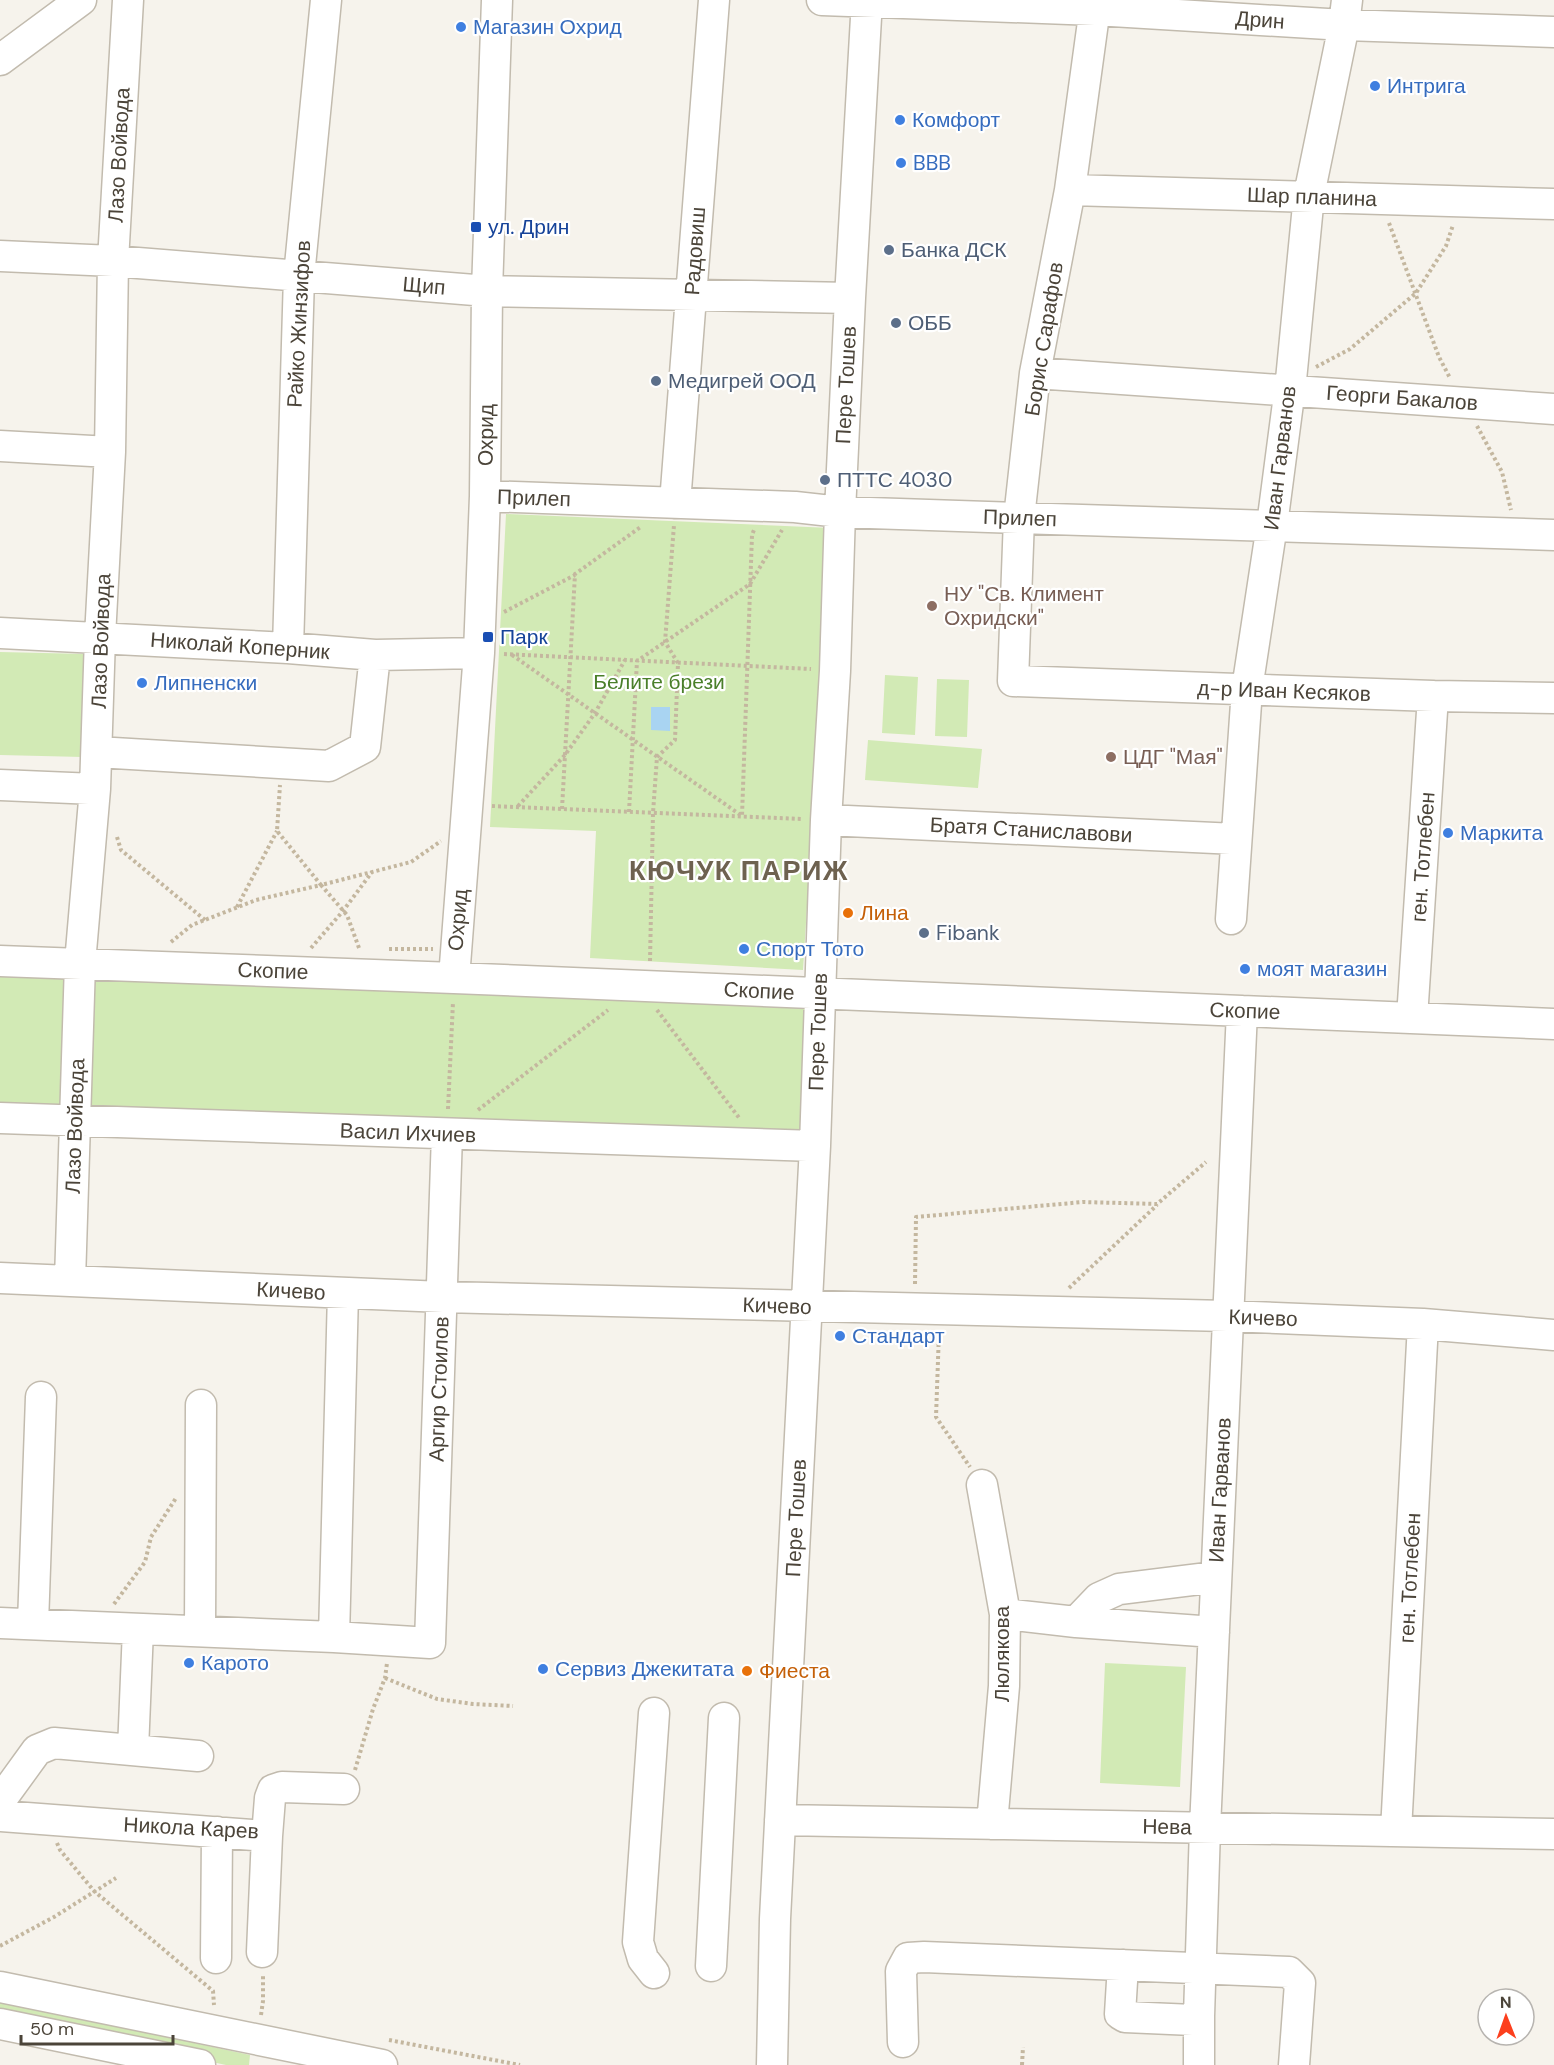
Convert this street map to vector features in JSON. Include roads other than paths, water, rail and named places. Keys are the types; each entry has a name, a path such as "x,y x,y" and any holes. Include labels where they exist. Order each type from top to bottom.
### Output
{"street":[{"path":"0,60 81,0"},
{"name":"Лазо Войвода","path":"70,1281 80,963 97,752 100,637 111,452 113,261 128,0"},
{"name":"Райко Жинзифов","path":"288,648 299,276 326,0"},
{"name":"Охрид","path":"454,978 479,639 485,496 487,291 497,0"},
{"name":"Радовиш","path":"675,503 714,0"},
{"name":"Дрин","path":"822,0 1346,13 1554,32"},
{"name":"Пере Тошев","path":"772,2065 775,1919 815,1146 826,820 835,671 850,298 867,1"},
{"name":"Борис Сарафов","path":"1013,681 1019,519 1035,373 1070,190 1095,5"},
{"name":"Иван Гарванов","path":"1231,919 1247,689 1290,385 1309,195 1346,13"},
{"name":"Шар планина","path":"1070,190 1309,195 1380,200 1554,204"},
{"name":"Щип","path":"0,256 113,261 487,291 850,298"},
{"name":"Георги Бакалов","path":"1035,373 1290,385 1554,409"},
{"path":"0,446 111,452"},
{"name":"Прилеп","path":"485,496 1019,519 1554,535"},
{"name":"Николай Коперник","path":"0,633 288,648 375,655 479,639"},
{"path":"97,752 329,766 365,747 375,655"},
{"name":"д-р Иван Кесяков","path":"1013,681 1433,696 1554,698"},
{"name":"ген. Тотлебен","path":"1412,1018 1433,696"},
{"path":"0,785 95,789"},
{"name":"Братя Станиславови","path":"826,820 1236,839"},
{"name":"Скопие","path":"0,961 454,978 644,973 819,993 1554,1024"},
{"name":"Иван Гарванов","path":"1199,2065 1205,1828 1242,1011"},
{"name":"Васил Ихчиев","path":"0,1118 815,1146"},
{"name":"Аргир Стоилов","path":"334,1637 430,1643 447,1134"},
{"name":"Кичево","path":"0,1278 443,1297 1227,1316 1423,1324 1554,1335"},
{"path":"0,1623 334,1637 343,1293"},
{"name":"ген. Тотлебен","path":"1396,1831 1423,1324"},
{"path":"33,1624 41,1397"},
{"path":"200,1631 201,1405"},
{"name":"Люлякова","path":"982,1485 1005,1614 1004,1686 992,1824"},
{"path":"1076,1622 1099,1598 1119,1589 1216,1577"},
{"path":"1005,1614 1076,1622 1214,1632"},
{"path":"133,1750 138,1629"},
{"path":"654,1713 638,1942 643,1959 654,1973"},
{"path":"711,1966 724,1718"},
{"path":"0,1801 38,1750 54,1743 198,1756"},
{"name":"Никола Карев","path":"0,1816 267,1836 270,1798 273,1790 282,1787 344,1789"},
{"name":"Нева","path":"780,1820 1554,1834"},
{"path":"216,1832 216,1958"},
{"path":"262,1952 267,1836"},
{"path":"903,2042 901,1971 908,1958 1289,1972 1300,1983 1294,2065"},
{"path":"1123,1965 1120,2014 1125,2017 1193,2020 1199,2016"},
{"path":"0,1987 382,2065"},
{"path":"0,2024 200,2065"}],"water":[{"path":"651,707 670,707 670,731 651,730"}],"place":[{"name":"Магазин Охрид","path":"461,27"},
{"name":"Интрига","path":"1375,86"},
{"name":"Комфорт","path":"900,120"},
{"name":"BBB","path":"901,163"},
{"name":"ул. Дрин","path":"476,227"},
{"name":"Банка ДСК","path":"889,250"},
{"name":"ОББ","path":"896,323"},
{"name":"Медигрей ООД","path":"656,381"},
{"name":"ПТТС 4030","path":"825,480"},
{"name":"НУ \"Св. Климент Охридски\"","path":"932,606"},
{"name":"Парк","path":"488,637"},
{"name":"Липненски","path":"142,683"},
{"name":"ЦДГ \"Мая\"","path":"1111,757"},
{"name":"Маркита","path":"1448,833"},
{"name":"Лина","path":"848,913"},
{"name":"Fibank","path":"924,933"},
{"name":"Спорт Тото","path":"744,949"},
{"name":"моят магазин","path":"1245,969"},
{"name":"Стандарт","path":"840,1336"},
{"name":"Карото","path":"189,1663"},
{"name":"Сервиз Джекитата","path":"543,1669"},
{"name":"Фиеста","path":"747,1671"}],"district":[{"name":"КЮЧУК ПАРИЖ","path":"739,870"}],"park label":[{"name":"Белите брези","path":"659,682"}]}
